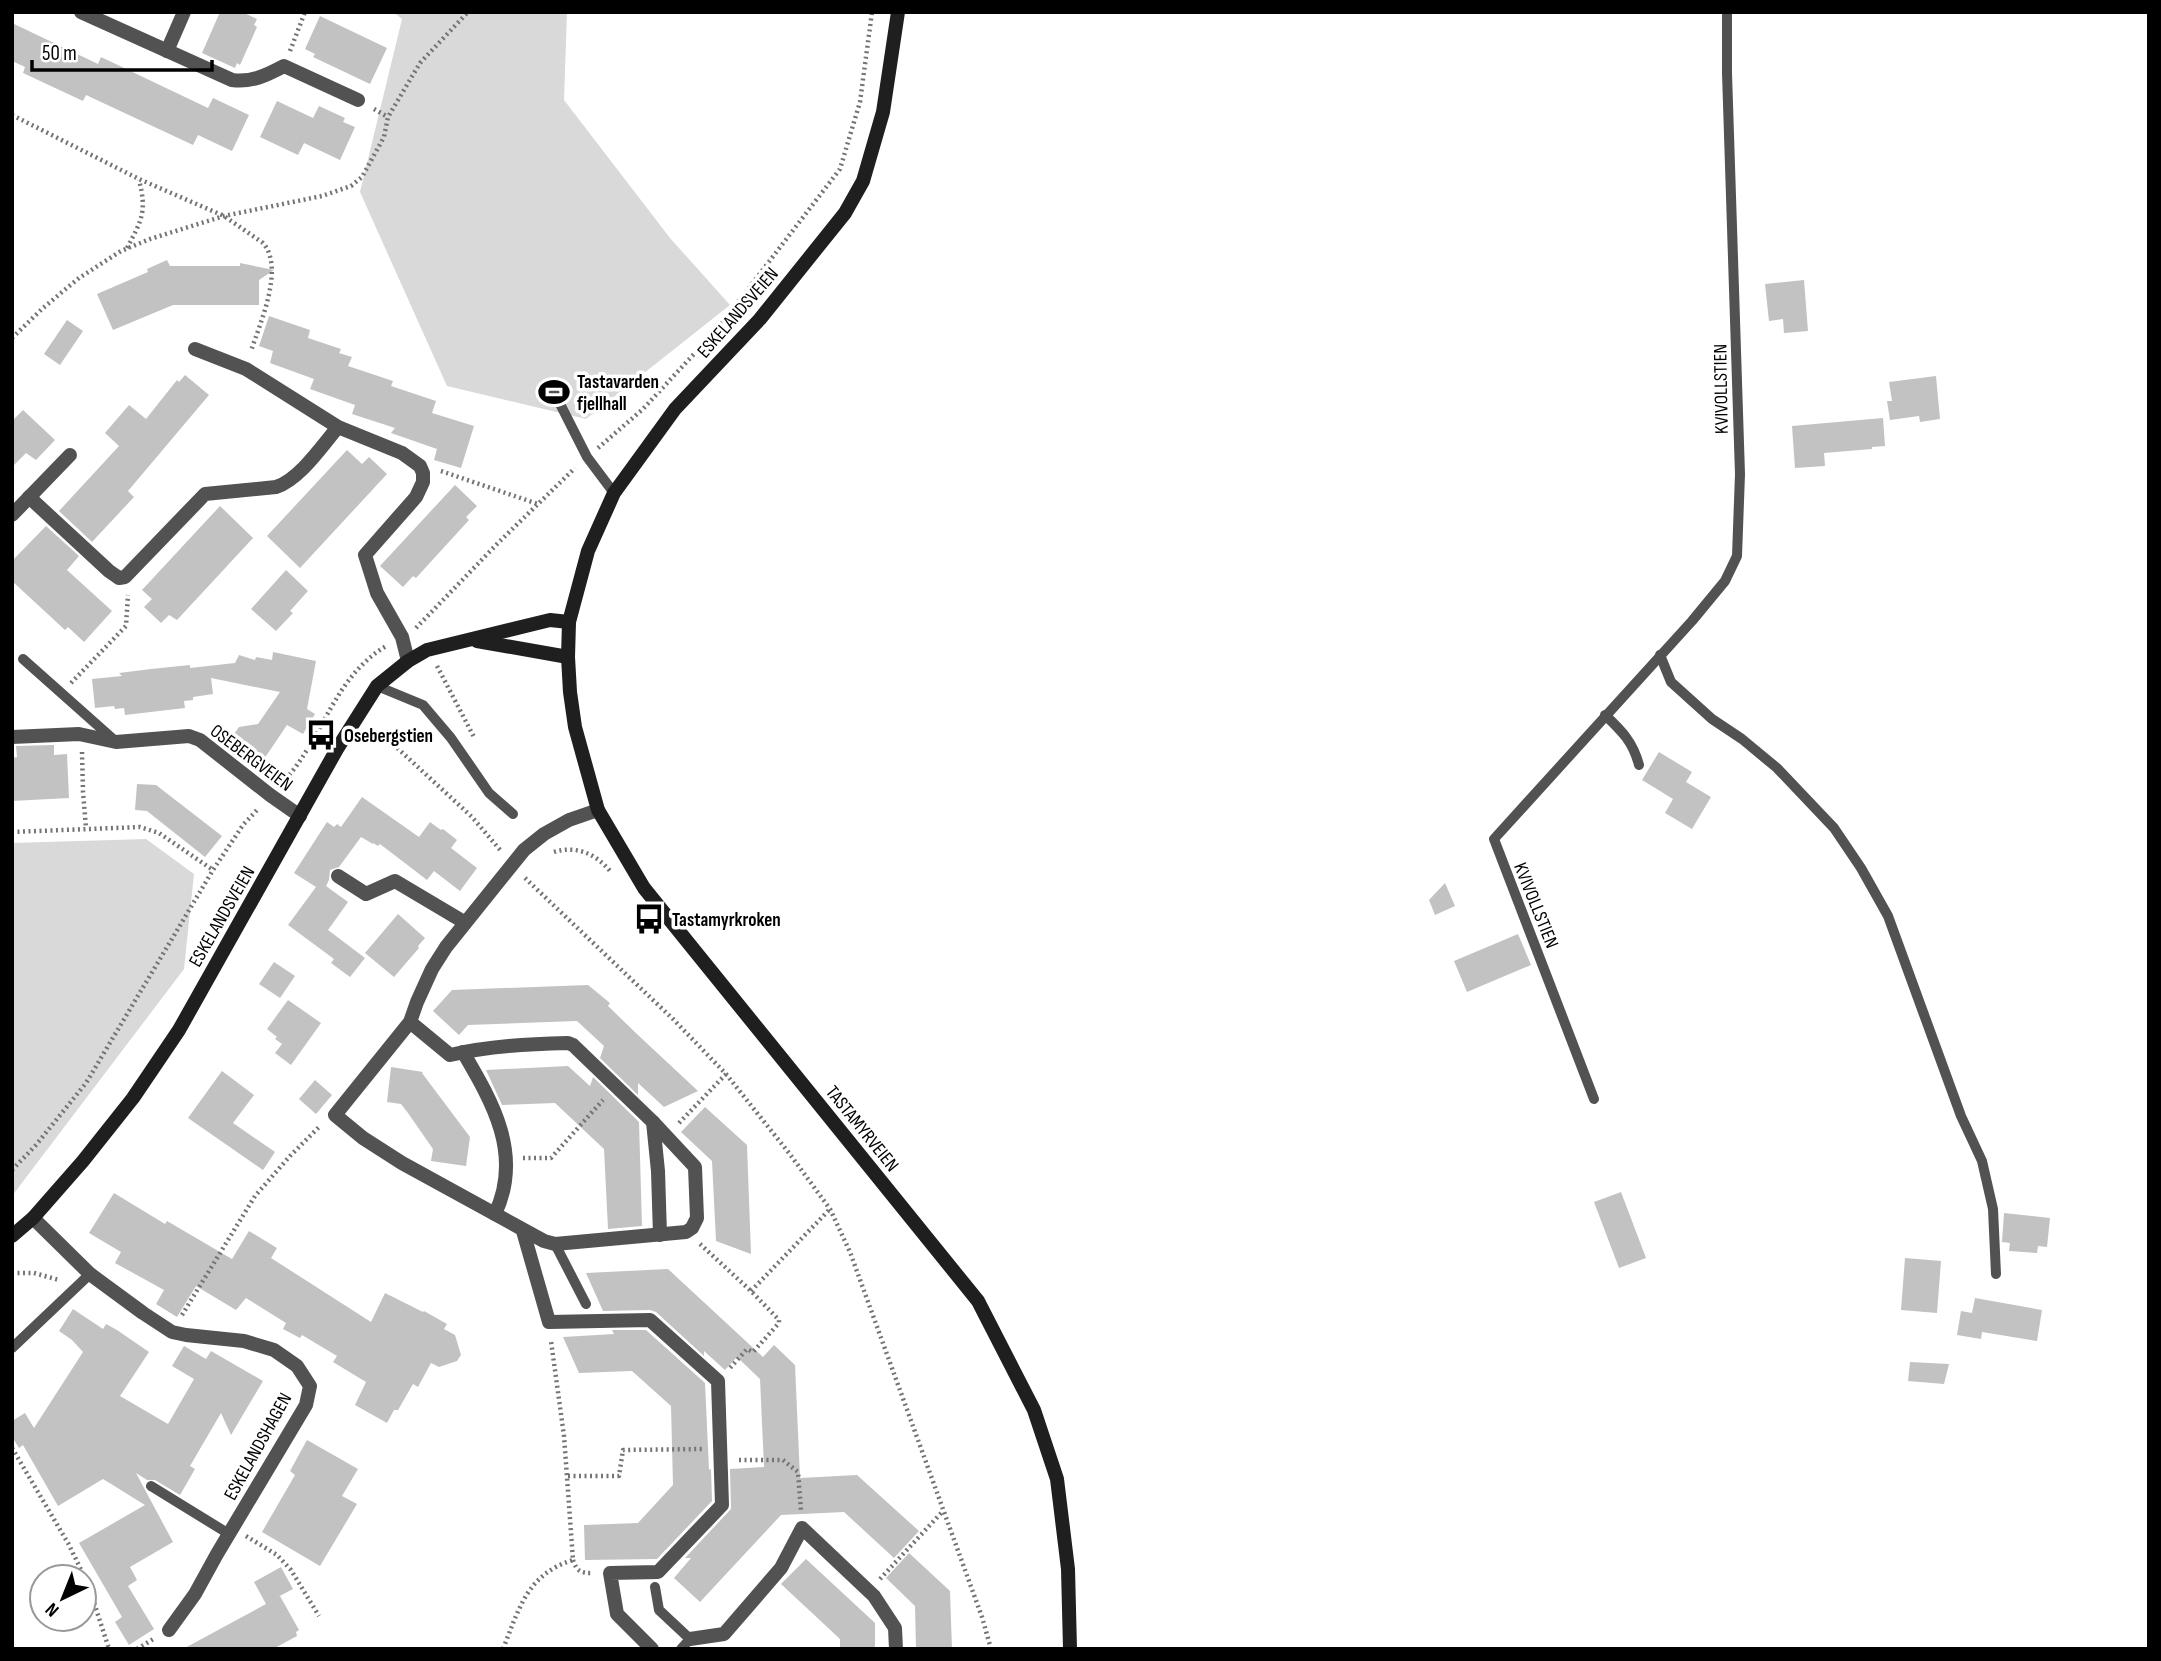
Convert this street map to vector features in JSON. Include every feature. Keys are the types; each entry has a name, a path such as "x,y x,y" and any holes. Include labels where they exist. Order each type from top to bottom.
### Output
{"main road":[{"name":"ESKELANDSVEIEN","path":"472,640 568,657 569,622 588,551 614,493 675,409 760,319 845,213 863,181 883,112 898,12"},
{"name":"ESKELANDSVEIEN","path":"12,1236 33,1218 83,1161 133,1098 179,1030 337,750 377,686 408,661 427,650 550,620 569,622"},
{"name":"TASTAMYRVEIEN","path":"568,657 575,727 598,810 644,888 978,1301 1034,1410 1056,1479 1068,1569 1070,1649"}],"street":[{"path":"81,12 232,80 243,82 284,66 358,100"},
{"path":"167,51 184,12"},
{"path":"195,349 246,369 338,427 402,453 419,466 423,473 423,482 416,497 365,555 377,593 402,637 408,661"},
{"path":"29,497 109,571 119,578 125,577 205,494 285,484 338,427"},
{"path":"12,515 70,455"},
{"name":"OSEBERGVEIEN","path":"12,737 79,734 116,742 189,736 200,740 300,816"},
{"path":"410,1023 448,1055 504,1045 568,1043 653,1122 695,1167 697,1218 692,1228 686,1232 555,1244 523,1231 402,1163 363,1138 335,1115 410,1023 432,970 464,922 524,849 569,820 598,810"},
{"path":"338,876 366,894 396,881 464,922"},
{"path":"463,1052 496,1115 508,1158 506,1186 495,1214"},
{"path":"653,1122 660,1235"},
{"name":"ESKELANDSHAGEN","path":"33,1218 90,1275 172,1332 244,1341 274,1350 297,1366 310,1386 306,1405 195,1594 169,1630"},
{"path":"523,1231 549,1322 650,1320 718,1381 722,1505 658,1572 610,1573 617,1614 652,1649"},
{"path":"685,1644 724,1634 781,1568 802,1528 874,1596 895,1628 896,1649"}],"lane":[{"name":"KVIVOLLSTIEN","path":"1594,1099 1494,839 1692,621 1725,581 1737,556 1740,474 1727,12"},
{"path":"554,392 587,457 614,493"},
{"path":"1660,654 1671,682 1712,719 1777,768 1834,828 1888,916 1961,1116 1982,1161 1993,1209 1996,1274"},
{"path":"23,659 116,742"},
{"path":"377,686 423,705 451,738 489,793 513,814"},
{"path":"1605,715 1630,741 1639,765"},
{"path":"555,1244 586,1304"},
{"path":"12,1348 90,1275"},
{"path":"151,1486 231,1531"},
{"path":"655,1587 659,1610 685,1644"}],"path":[{"path":"284,66 305,12"},
{"path":"12,338 79,278 127,248 224,216 351,186 362,177 384,137 388,117 420,63 468,12"},
{"path":"12,1170 36,1146 86,1083 213,870 243,825 295,770 350,676 373,653 421,624 457,584 538,504 643,409 719,327 840,169 860,102 872,12"},
{"path":"12,115 139,179 224,216 268,248 272,262 271,281 246,369"},
{"path":"127,248 137,230 144,204 139,179"},
{"path":"419,466 448,473 538,504"},
{"path":"61,694 126,626 128,604 125,577"},
{"path":"381,733 472,817 506,858"},
{"path":"79,734 86,828"},
{"path":"12,832 140,827 159,833 213,870"},
{"path":"544,857 567,849 584,852 601,860 611,872"},
{"path":"527,870 521,873 673,1019 726,1074 831,1209 850,1252 982,1617 991,1649"},
{"path":"666,1136 726,1074"},
{"path":"508,1158 551,1158 615,1086"},
{"path":"172,1332 255,1196 319,1127"},
{"path":"751,1291 831,1209"},
{"path":"686,1232 776,1315 779,1323 753,1352 747,1349 718,1381"},
{"path":"12,1273 34,1273 78,1286"},
{"path":"549,1322 564,1436 573,1560 581,1573 610,1573"},
{"path":"12,1448 83,1573 109,1649"},
{"path":"567,1476 619,1475 624,1450 783,1460 798,1472 802,1528"},
{"path":"869,1591 943,1511"},
{"path":"231,1531 277,1555 291,1570 319,1616"},
{"path":"503,1649 527,1592 540,1577 556,1565 573,1560"}],"shaded area":[{"path":"393,12 567,12 564,100 670,238 730,305 586,419 447,386 360,192 402,19"},
{"path":"146,839 194,874 184,969 12,1196 12,843"}],"building":[{"path":"220,12 242,12 257,19 254,25 257,27 240,65 237,63 235,68 202,53"},
{"path":"320,16 387,48 370,84 313,57 315,54 305,49"},
{"path":"12,23 98,64 101,57 208,108 213,98 249,115 232,151 198,135 193,145 86,95 83,101 23,73 25,67 12,61"},
{"path":"277,101 313,118 319,106 345,118 343,122 355,127 340,160 304,143 298,155 260,137"},
{"path":"167,260 170,266 240,266 240,263 274,270 259,280 259,305 173,305 113,330 97,294 148,272 147,269"},
{"path":"1804,280 1808,331 1784,333 1783,319 1769,321 1765,284"},
{"path":"269,316 310,330 308,338 341,349 339,353 352,357 348,366 393,381 391,386 436,401 432,413 474,426 461,468 434,460 437,449 391,433 395,428 352,414 355,405 310,389 314,379 270,363 273,351 259,346"},
{"path":"67,320 83,331 60,365 44,354"},
{"path":"185,375 209,395 128,491 134,497 92,542 59,511 119,446 105,433 129,405 146,419 177,380 179,382"},
{"path":"1936,376 1940,419 1920,422 1919,416 1890,420 1887,401 1892,401 1889,382"},
{"path":"23,410 55,440 36,460 26,453 12,467 12,421"},
{"path":"1883,418 1885,446 1824,453 1825,466 1795,468 1792,426"},
{"path":"347,450 362,464 369,457 387,474 300,568 267,536"},
{"path":"455,485 477,506 466,517 469,520 416,578 413,576 403,587 380,566"},
{"path":"220,506 253,538 177,620 169,615 161,623 144,607 152,599 142,590"},
{"path":"46,526 79,556 67,570 112,611 84,642 68,627 65,630 12,581 12,561"},
{"path":"286,570 308,591 276,631 251,609"},
{"path":"273,652 316,661 307,709 315,714 303,734 287,725 258,768 225,746 239,727 258,724 280,692 211,678 213,694 184,701 185,708 125,715 124,708 95,708 92,679 151,669 235,663 239,655 255,660 256,657 272,660"},
{"path":"54,745 54,755 67,754 69,798 12,801 12,758 17,757 16,746"},
{"path":"1659,752 1692,772 1686,782 1711,797 1692,829 1665,813 1673,799 1642,780"},
{"path":"137,784 156,785 222,836 205,857 147,811 135,810"},
{"path":"362,797 419,837 430,822 443,829 457,840 451,848 477,868 460,891 434,871 427,880 380,844 378,846 361,837 339,867 330,870 326,886 348,902 328,930 365,958 350,977 331,963 334,959 288,925 316,887 294,873 327,822 334,827 337,824 341,827"},
{"path":"1445,883 1455,906 1435,915 1429,900"},
{"path":"398,914 425,938 394,977 365,953"},
{"path":"1518,934 1531,965 1467,992 1454,961"},
{"path":"274,962 295,976 280,998 259,984"},
{"path":"588,985 610,1003 608,1006 698,1091 664,1107 638,1083 638,1095 600,1058 604,1046 577,1021 468,1025 459,1035 433,1011 452,990"},
{"path":"288,1000 321,1023 291,1065 275,1053 282,1044 267,1029"},
{"path":"568,1066 590,1086 593,1077 639,1122 642,1226 608,1229 604,1149 555,1103 502,1105 486,1070"},
{"path":"391,1067 423,1072 470,1137 466,1166 431,1161 433,1149 408,1113 401,1104 387,1102"},
{"path":"222,1071 254,1095 233,1123 275,1152 263,1170 188,1118"},
{"path":"315,1080 332,1095 316,1114 299,1099"},
{"path":"705,1107 747,1145 751,1254 716,1241 712,1161 681,1132"},
{"path":"1621,1192 1646,1258 1619,1268 1594,1202"},
{"path":"114,1193 165,1224 167,1221 232,1259 249,1231 277,1248 271,1258 371,1322 385,1293 424,1311 447,1324 444,1329 455,1335 461,1355 457,1361 439,1367 431,1363 418,1387 413,1384 387,1423 355,1405 366,1382 333,1362 337,1356 302,1335 300,1338 283,1329 286,1323 246,1298 236,1310 196,1286 177,1317 156,1304 164,1290 115,1263 121,1252 89,1233"},
{"path":"2004,1213 2050,1218 2047,1247 2038,1246 2037,1253 2009,1251 2010,1243 2002,1242"},
{"path":"1905,1258 1941,1261 1937,1313 1901,1310"},
{"path":"668,1269 763,1357 774,1345 795,1365 800,1478 857,1475 919,1531 894,1558 844,1512 781,1515 700,1602 674,1578 691,1558 685,1558 731,1509 730,1469 764,1467 760,1379 737,1357 725,1370 704,1351 704,1356 656,1312 603,1311 586,1273"},
{"path":"1975,1298 2042,1310 2037,1341 1982,1332 1981,1339 1957,1335 1961,1311 1972,1313"},
{"path":"73,1309 103,1329 106,1324 117,1330 149,1352 120,1396 168,1424 194,1379 172,1366 184,1346 206,1359 211,1351 263,1381 231,1435 221,1413 190,1466 195,1469 180,1495 155,1480 147,1480 136,1473 173,1542 130,1567 137,1580 128,1586 154,1629 129,1645 115,1622 122,1617 98,1576 98,1563 91,1563 79,1543 145,1505 103,1479 58,1506 23,1445 19,1448 12,1437 12,1421 25,1413 34,1428 83,1352 59,1331"},
{"path":"612,1330 646,1330 705,1383 712,1501 657,1559 585,1560 584,1525 638,1523 673,1485 671,1406 632,1371 579,1373 563,1337 614,1334"},
{"path":"1910,1362 1949,1364 1944,1384 1908,1381"},
{"path":"307,1440 358,1469 342,1496 357,1504 320,1566 262,1532 295,1475 290,1471"},
{"path":"909,1553 950,1591 952,1649 916,1649 915,1606 886,1578"},
{"path":"806,1559 875,1623 875,1649 840,1649 840,1639 781,1584"},
{"path":"281,1567 293,1589 274,1599 280,1596 299,1630 296,1632 297,1636 273,1649 183,1649 266,1604 254,1582"}],"place":[{"name":"Tastavarden fjellhall","path":"554,392"},
{"name":"Osebergstien","path":"321,735"},
{"name":"Tastamyrkroken","path":"649,919"}]}
